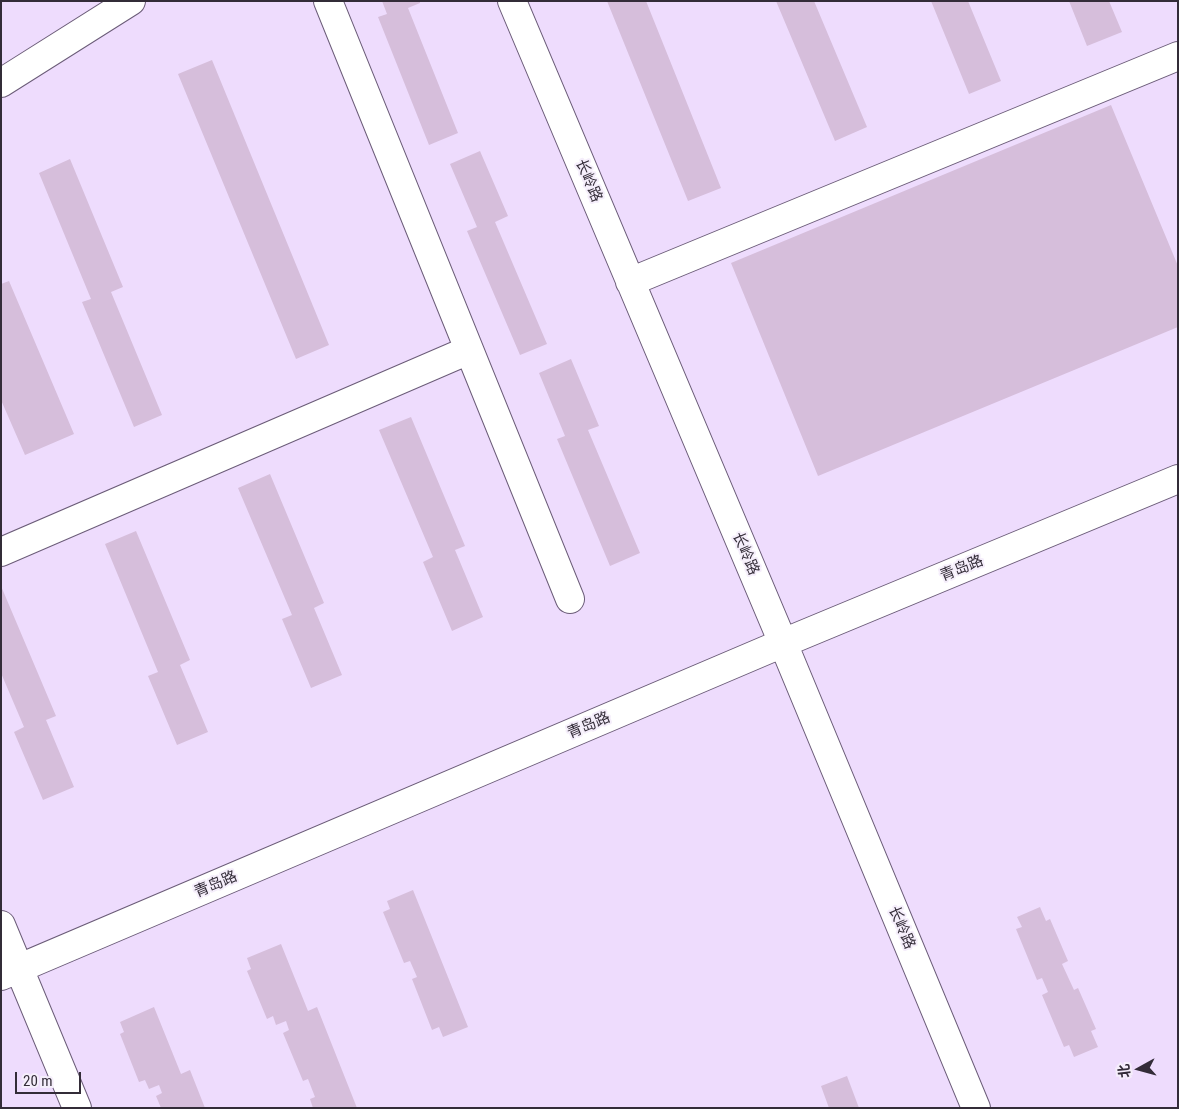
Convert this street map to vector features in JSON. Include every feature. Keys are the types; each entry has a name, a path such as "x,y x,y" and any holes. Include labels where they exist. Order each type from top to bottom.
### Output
{"street":[{"path":"1,83 131,1"},
{"path":"328,1 570,599"},
{"name":"长岭路","path":"512,1 783,643 976,1108"},
{"path":"630,282 1178,56"},
{"path":"1,552 469,350"},
{"name":"青岛路","path":"10,972 783,643 1178,479"},
{"path":"1,925 10,972 77,1108"}],"building":[{"path":"382,1 420,1 420,3 408,8 458,133 429,145 378,17 387,14"},
{"path":"607,1 646,1 721,188 688,201"},
{"path":"776,1 814,1 867,127 835,141"},
{"path":"931,1 968,1 1001,81 969,94"},
{"path":"1069,1 1109,1 1122,32 1087,46"},
{"path":"212,60 329,345 296,359 178,74"},
{"path":"1111,105 1178,266 1178,327 818,476 731,263"},
{"path":"480,151 508,216 495,222 547,344 520,355 467,231 477,227 450,164"},
{"path":"70,159 123,287 111,292 162,415 134,427 82,302 91,299 39,173"},
{"path":"9,281 74,434 25,455 1,400 1,284"},
{"path":"571,359 599,426 588,430 640,553 610,566 557,439 565,436 539,373"},
{"path":"411,417 465,546 455,550 483,617 452,631 423,562 433,557 379,430"},
{"path":"270,474 324,603 314,608 342,675 311,688 282,619 292,615 238,488"},
{"path":"136,531 190,660 180,665 208,732 177,745 148,676 158,672 105,544"},
{"path":"1,586 56,716 46,720 74,787 43,800 14,732 24,727 1,673"},
{"path":"413,890 468,1027 443,1037 439,1027 432,1030 412,979 417,977 410,961 404,963 383,912 390,909 387,901"},
{"path":"1040,907 1046,921 1050,919 1068,961 1062,964 1074,990 1078,988 1096,1029 1091,1031 1098,1047 1074,1057 1069,1045 1064,1047 1042,995 1048,992 1042,978 1037,980 1016,929 1022,927 1017,917"},
{"path":"281,944 308,1011 317,1007 357,1108 313,1108 310,1099 315,1097 308,1079 303,1081 283,1033 289,1030 286,1021 276,1025 273,1016 267,1019 247,971 251,969 247,958"},
{"path":"154,1007 181,1074 190,1070 205,1108 161,1108 156,1096 162,1093 159,1085 149,1089 145,1080 139,1082 120,1034 124,1032 120,1022"},
{"path":"847,1076 859,1108 829,1108 821,1086"}]}
